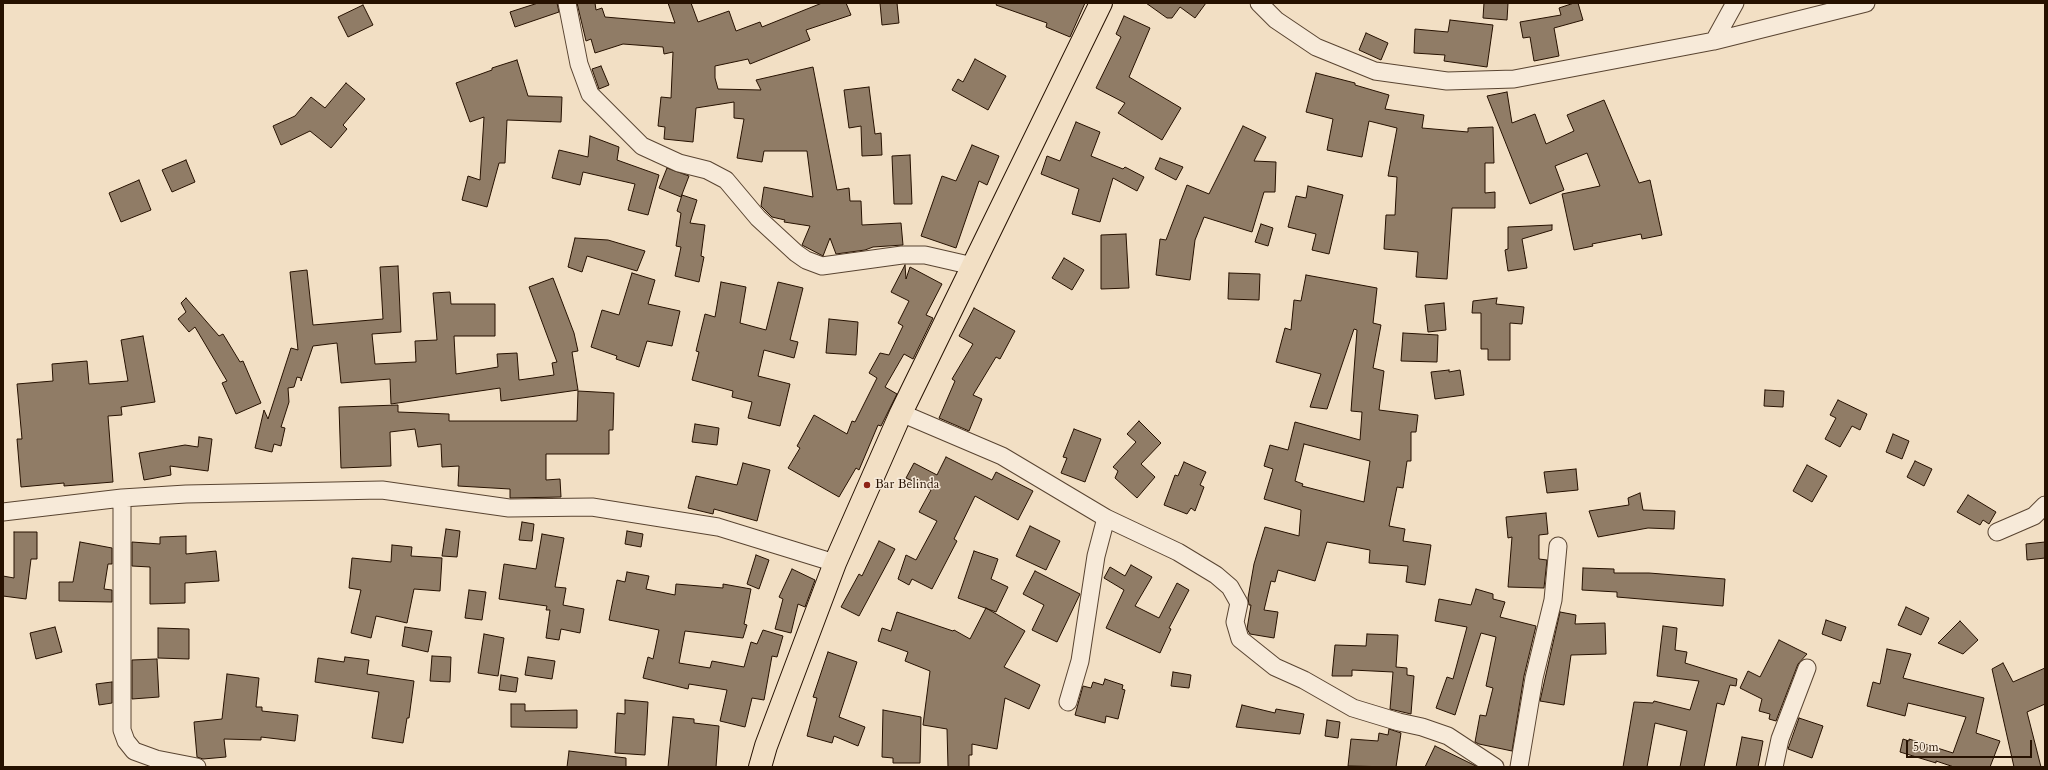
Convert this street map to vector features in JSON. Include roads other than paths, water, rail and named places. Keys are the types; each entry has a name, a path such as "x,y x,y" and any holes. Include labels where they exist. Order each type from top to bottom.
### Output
{"main road":[{"path":"760,767 766,746 835,563 901,413 1101,3"}],"street":[{"path":"567,3 579,64 590,94 642,146 679,163 707,170 726,180 758,218 796,253 806,260 822,266 902,255 925,255 973,266"},
{"path":"1260,3 1276,20 1316,48 1375,71 1447,81 1514,78 1714,40 1836,7 1866,3"},
{"path":"1714,40 1735,3"},
{"path":"901,413 1002,456 1106,518 1178,552 1221,579 1230,587 1239,603 1234,622 1240,639 1275,667 1304,680 1353,708 1399,722 1422,727 1448,736 1495,767"},
{"path":"3,512 122,498 186,494 382,490 509,508 592,507 718,527 835,563"},
{"path":"122,498 122,730 126,741 134,750 156,759 197,767"},
{"path":"1997,532 2034,516 2045,505"},
{"path":"1068,702 1080,661 1096,556 1106,518"},
{"path":"1519,767 1534,678 1554,600 1558,546"},
{"path":"1774,767 1780,739 1807,668"}],"place":[{"name":"Bar Belinda","path":"867,485"}]}
